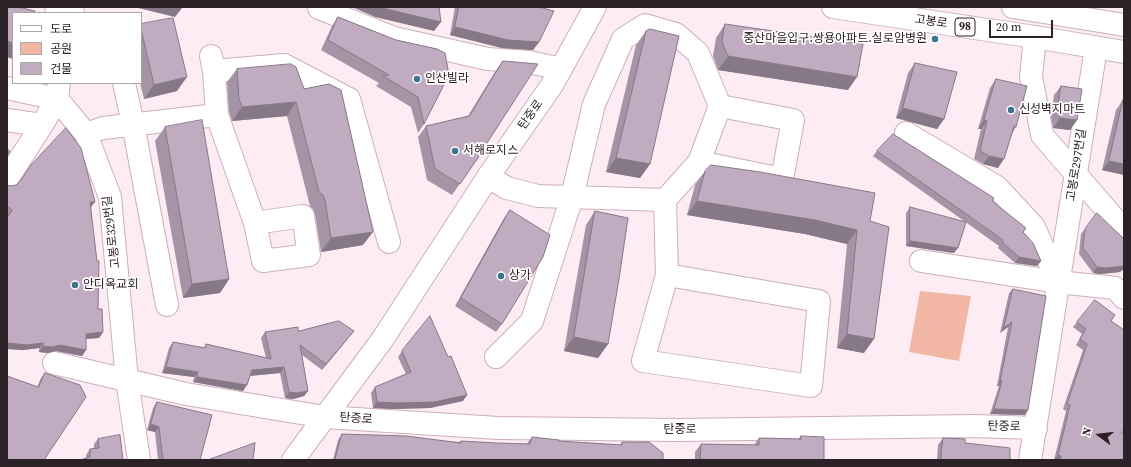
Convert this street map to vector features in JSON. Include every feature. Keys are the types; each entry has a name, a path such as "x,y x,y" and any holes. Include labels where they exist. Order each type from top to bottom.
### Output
{"street":[{"path":"320,7 394,38 488,59 529,62 561,69"},
{"name":"탄중로","path":"293,460 382,340 488,177 552,84 595,7"},
{"name":"고봉로","path":"833,7 1035,37 1124,52"},
{"path":"1013,7 1124,25"},
{"path":"496,357 532,321 572,197 594,104 623,39 645,25 676,34 698,53 720,106 699,162 665,200 667,275 643,361 811,386 820,301 667,275"},
{"path":"1035,37 1031,76 1042,135 1124,230"},
{"name":"고봉로297번길","path":"1030,460 1096,48"},
{"path":"255,223 217,115 213,64 284,65 349,99 389,242"},
{"path":"124,84 167,305"},
{"path":"7,88 58,91 42,125 7,179"},
{"name":"고봉로329번길","path":"58,91 86,134 110,197 128,380"},
{"path":"699,162 782,179 793,120 720,106"},
{"path":"86,134 103,128 217,115"},
{"path":"7,120 42,125"},
{"path":"906,133 997,187 1034,227 1058,282"},
{"path":"488,177 507,188 538,196 665,200"},
{"path":"921,261 1121,291"},
{"name":"탄중로","path":"54,362 186,394 325,417 498,428 677,430 973,426 1036,428"},
{"path":"128,380 139,460"}],"green space":[{"path":"920,291 971,296 959,361 909,352"}],"building":[{"path":"7,7 18,7 35,11 12,12 12,43 7,41"},
{"path":"380,7 439,7 441,22 382,8"},
{"path":"459,7 539,7 554,11 539,42 508,40 455,27"},
{"path":"338,17 396,40 437,49 445,53 449,75 424,124 418,97 383,76 389,75 328,40"},
{"path":"173,18 187,77 154,85 142,33 142,24"},
{"path":"725,24 863,44 857,77 728,56 722,42"},
{"path":"650,29 679,36 650,164 616,158 646,31"},
{"path":"503,61 538,64 460,184 435,169 426,126 469,116"},
{"path":"915,63 957,72 944,119 903,108"},
{"path":"291,64 296,67 304,89 329,84 341,90 373,232 331,238 325,200 323,195 319,192 296,102 242,107 239,99 237,69"},
{"path":"996,79 1027,86 1016,127 1014,126 1004,159 989,156 980,151 987,121 984,120"},
{"path":"1061,86 1082,89 1077,120 1060,118 1058,107"},
{"path":"1123,100 1124,101 1124,164 1109,161"},
{"path":"202,120 229,279 192,284 165,127"},
{"path":"66,128 81,148 95,202 90,202 97,261 99,261 98,309 102,309 103,332 86,334 86,350 60,345 52,347 43,346 43,343 27,345 7,343 7,218 12,210 7,206 7,185 16,185 31,165"},
{"path":"893,134 994,198 992,201 1026,228 1023,232 1033,243 1041,261 1019,257 1002,242 1003,240 877,151"},
{"path":"7,149 10,151 7,156"},
{"path":"711,165 760,172 875,193 870,221 889,227 874,339 847,334 857,230 815,220 697,201 705,171"},
{"path":"910,207 966,222 958,248 910,241"},
{"name":"상가","path":"510,210 550,235 543,257 502,324 461,298"},
{"path":"595,211 628,218 608,344 574,337"},
{"path":"1097,213 1124,239 1124,266 1105,268 1097,267 1083,248 1085,229"},
{"path":"1013,289 1046,296 1028,410 994,409 1002,381 1000,381 1012,322 1004,328"},
{"path":"1095,300 1115,315 1111,321 1124,330 1124,429 1121,433 1124,433 1124,460 1060,460 1061,456 1058,455 1070,405 1067,404 1087,344 1080,339 1086,329 1077,322"},
{"path":"430,316 448,357 451,356 467,395 434,402 377,402 375,387 411,372 402,351"},
{"path":"339,321 354,331 326,364 300,345 308,391 297,393 289,392 284,367 252,370 247,385 197,377 198,372 166,367 173,342 205,348 206,344 271,359 265,332 298,327 298,331"},
{"path":"45,373 80,385 86,397 44,460 8,460 7,376 38,387"},
{"path":"157,402 212,415 200,460 163,460 159,427 151,424"},
{"path":"342,434 406,436 461,443 461,441 530,444 532,437 559,441 622,445 622,442 649,442 663,453 663,460 335,460"},
{"path":"120,435 123,460 83,460 90,457 90,449 99,448 98,439"},
{"path":"801,436 824,437 824,460 700,460 701,444 759,445 759,438 801,439"},
{"path":"943,438 965,439 965,443 1010,448 1010,460 941,460"},
{"path":"255,443 253,460 208,460"}],"place":[{"name":"중산마을입구.쌍용아파트.실로암병원","path":"935,39"},
{"name":"인산빌라","path":"417,79"},
{"name":"신성벽지마트","path":"1011,110"},
{"name":"서해로지스","path":"455,151"},
{"name":"상가","path":"501,276"},
{"name":"안디옥교회","path":"75,285"}]}
